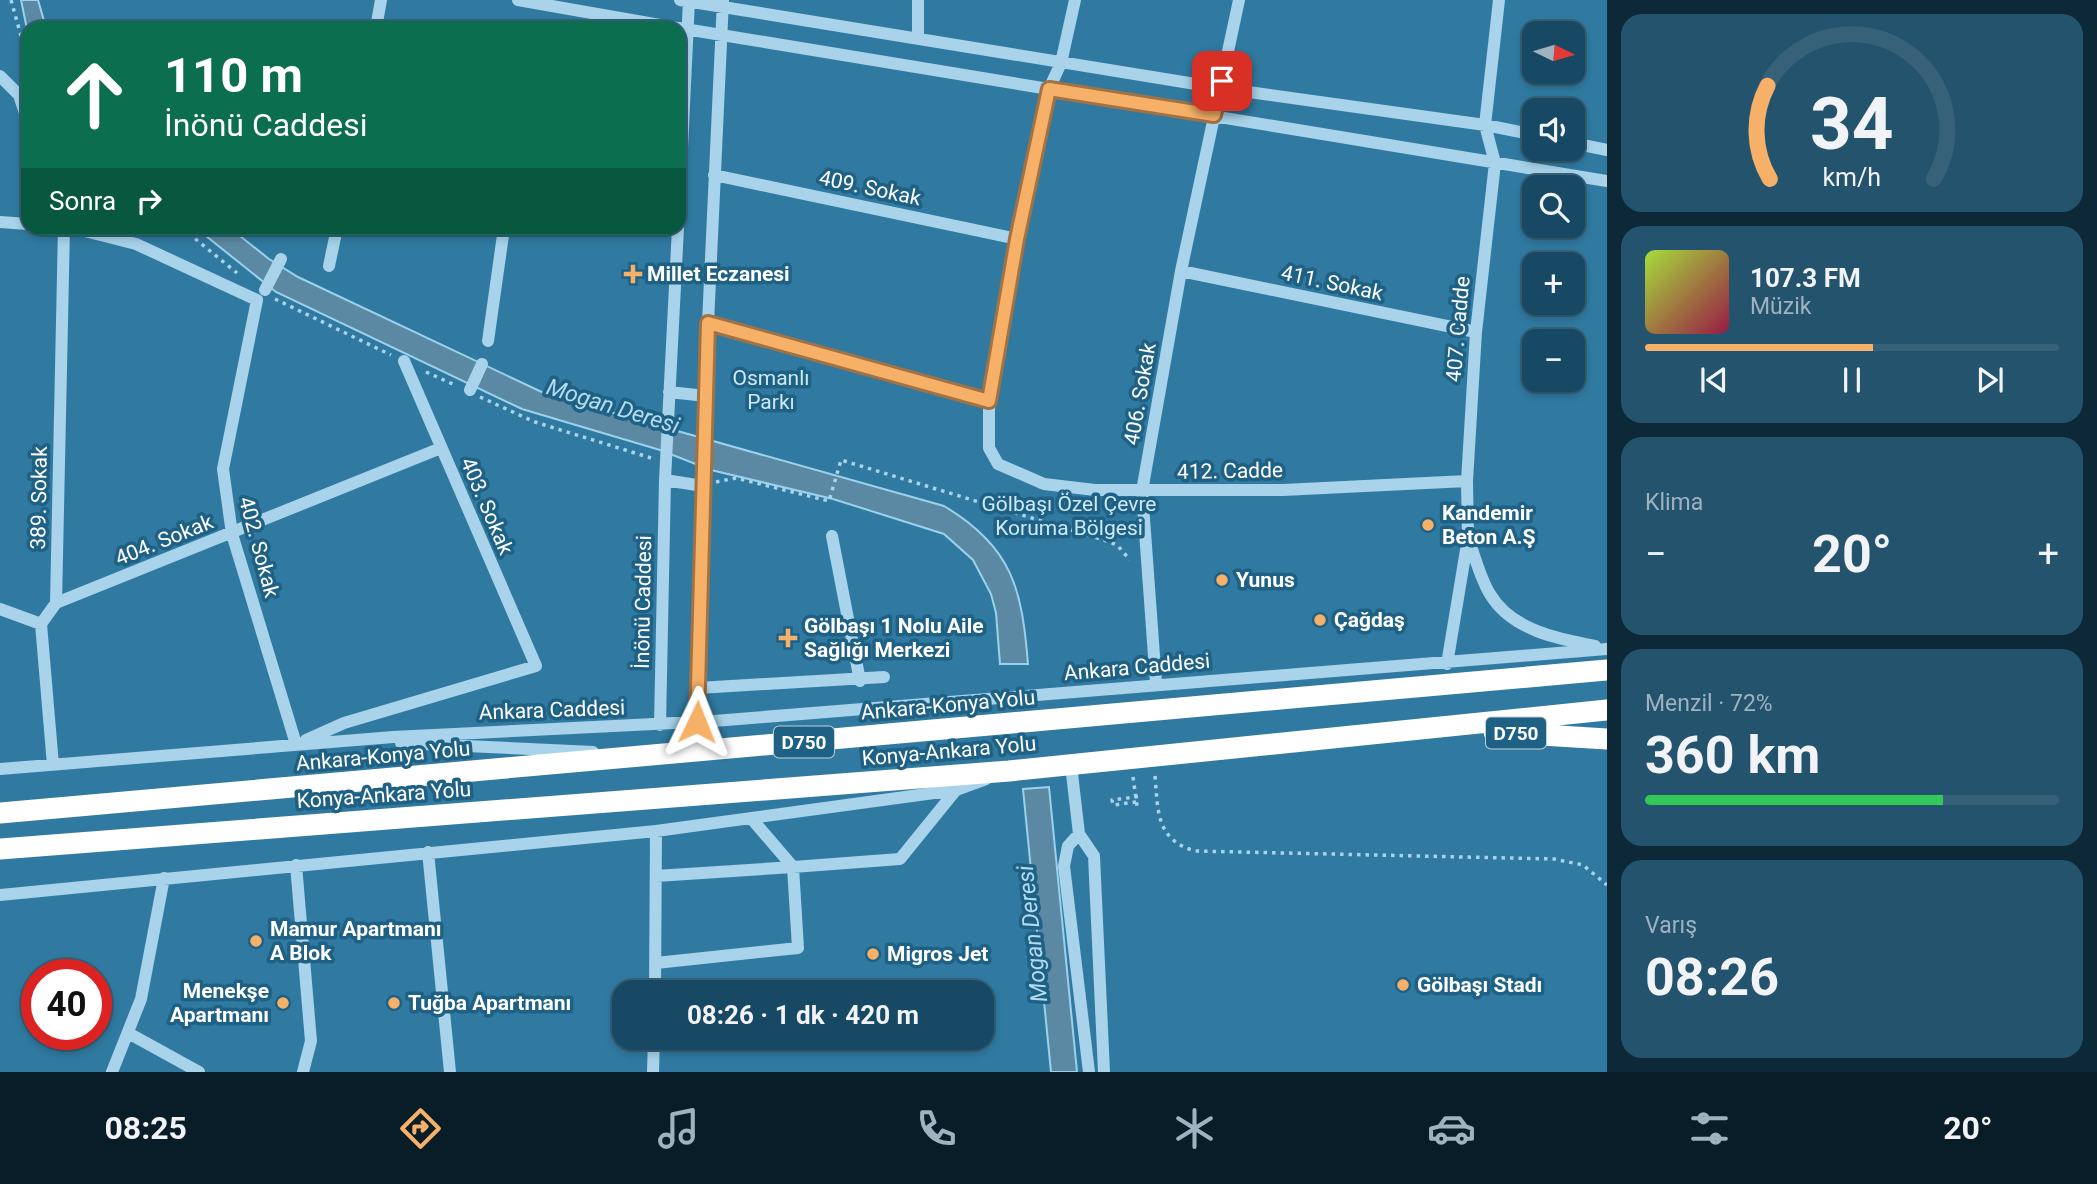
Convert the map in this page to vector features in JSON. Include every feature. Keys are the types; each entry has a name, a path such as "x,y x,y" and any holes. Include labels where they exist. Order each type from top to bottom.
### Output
{"highway":[{"name":"Ankara-Konya Yolu","path":"0,813 1607,670"},
{"name":"Konya-Ankara Yolu","path":"0,849 1009,771 1607,710"},
{"name":"D750","path":"1426,727 1607,739"}],"street":[{"path":"377,21 381,0"},
{"path":"517,0 636,21"},
{"path":"918,0 918,39"},
{"path":"708,323 989,401 1017,239 1049,89 1060,63 1075,0"},
{"name":"406. Sokak","path":"1156,683 1142,491 1181,271 1239,0"},
{"path":"1485,125 1499,0"},
{"path":"682,21 686,1 723,4 1060,63 1522,132"},
{"path":"697,722 708,323 723,4"},
{"path":"686,30 1607,181"},
{"path":"0,76 19,95 21,101"},
{"name":"407. Cadde","path":"1468,538 1467,481 1476,332 1495,163 1485,125"},
{"path":"1585,145 1607,150"},
{"name":"409. Sokak","path":"715,175 1017,239"},
{"path":"0,222 21,224"},
{"name":"389. Sokak","path":"56,603 64,235"},
{"name":"402. Sokak","path":"101,235 136,244 257,300 223,469 232,534 296,744"},
{"path":"329,266 336,235"},
{"path":"488,341 503,235"},
{"name":"İnönü Caddesi","path":"660,725 665,480 678,235"},
{"path":"265,290 281,258"},
{"name":"411. Sokak","path":"1181,271 1476,332"},
{"name":"403. Sokak","path":"296,744 344,723 536,666 404,361"},
{"path":"470,390 482,364"},
{"path":"669,398 706,396"},
{"name":"412. Cadde","path":"989,401 986,419 989,448 998,464 1044,484 1142,491 1283,490 1467,481"},
{"name":"404. Sokak","path":"56,603 441,448"},
{"path":"665,480 703,486"},
{"path":"832,536 860,681"},
{"path":"1468,538 1489,593 1499,607 1530,628 1607,648"},
{"path":"1447,664 1468,538"},
{"path":"53,765 41,624 56,603"},
{"path":"0,609 41,624"},
{"name":"Ankara Caddesi","path":"0,769 338,741 660,725 1156,683 1447,664 1607,648"},
{"path":"698,688 860,681 884,677"},
{"path":"338,741 663,755"},
{"path":"1072,765 1079,834 1094,856 1104,1072"},
{"path":"0,895 656,831 956,790 1009,771"},
{"path":"656,876 900,859 956,790"},
{"path":"656,963 798,948 793,867 751,818"},
{"path":"655,980 656,831"},
{"path":"1079,834 1068,846 1064,866 1089,1072"},
{"path":"428,852 450,1072"},
{"path":"296,865 312,1041 303,1072"},
{"path":"112,1072 130,1034 141,999 164,878"},
{"path":"130,1034 199,1072"},
{"path":"653,1072 654,1050"}],"path":[{"path":"11,0 21,36"},
{"path":"725,480 736,478 829,501 841,460 887,474"},
{"path":"1136,802 1113,805 1112,800 1142,796"},
{"path":"1462,855 1571,861 1583,865 1607,885"}],"green space":[{"name":"Gölbaşı Özel Çevre Koruma Bölgesi","path":"0,0 1607,0 1607,1072 0,1072"}],"shaded area":[{"path":"21,0 38,0 44,21 25,21"},
{"path":"205,235 239,235 269,259 298,277 546,394 944,506 985,538 1010,573 1022,614 1028,664 1000,664 996,613 991,594 973,560 944,534 833,499 711,470 660,450 522,409 276,292"},
{"path":"1049,787 1077,1072 1051,1072 1023,789"}],"place":[{"name":"Millet Eczanesi","path":"633,274"},
{"name":"Kandemir Beton A.Ş","path":"1428,525"},
{"name":"Yunus","path":"1222,580"},
{"name":"Çağdaş","path":"1320,620"},
{"name":"Gölbaşı 1 Nolu Aile Sağlığı Merkezi","path":"788,638"},
{"name":"Mamur Apartmanı A Blok","path":"256,941"},
{"name":"Migros Jet","path":"873,954"},
{"name":"Gölbaşı Stadı","path":"1403,985"},
{"name":"Menekşe Apartmanı","path":"283,1003"},
{"name":"Tuğba Apartmanı","path":"394,1003"}],"route":[{"path":"697,722 708,323 989,401 1017,239 1049,89 1214,115 1222,81"}],"park label":[{"name":"Osmanlı Parkı","path":"771,390"}],"water label":[{"name":"Mogan Deresi","path":"613,406"},
{"name":"Mogan Deresi","path":"1032,934"}]}
